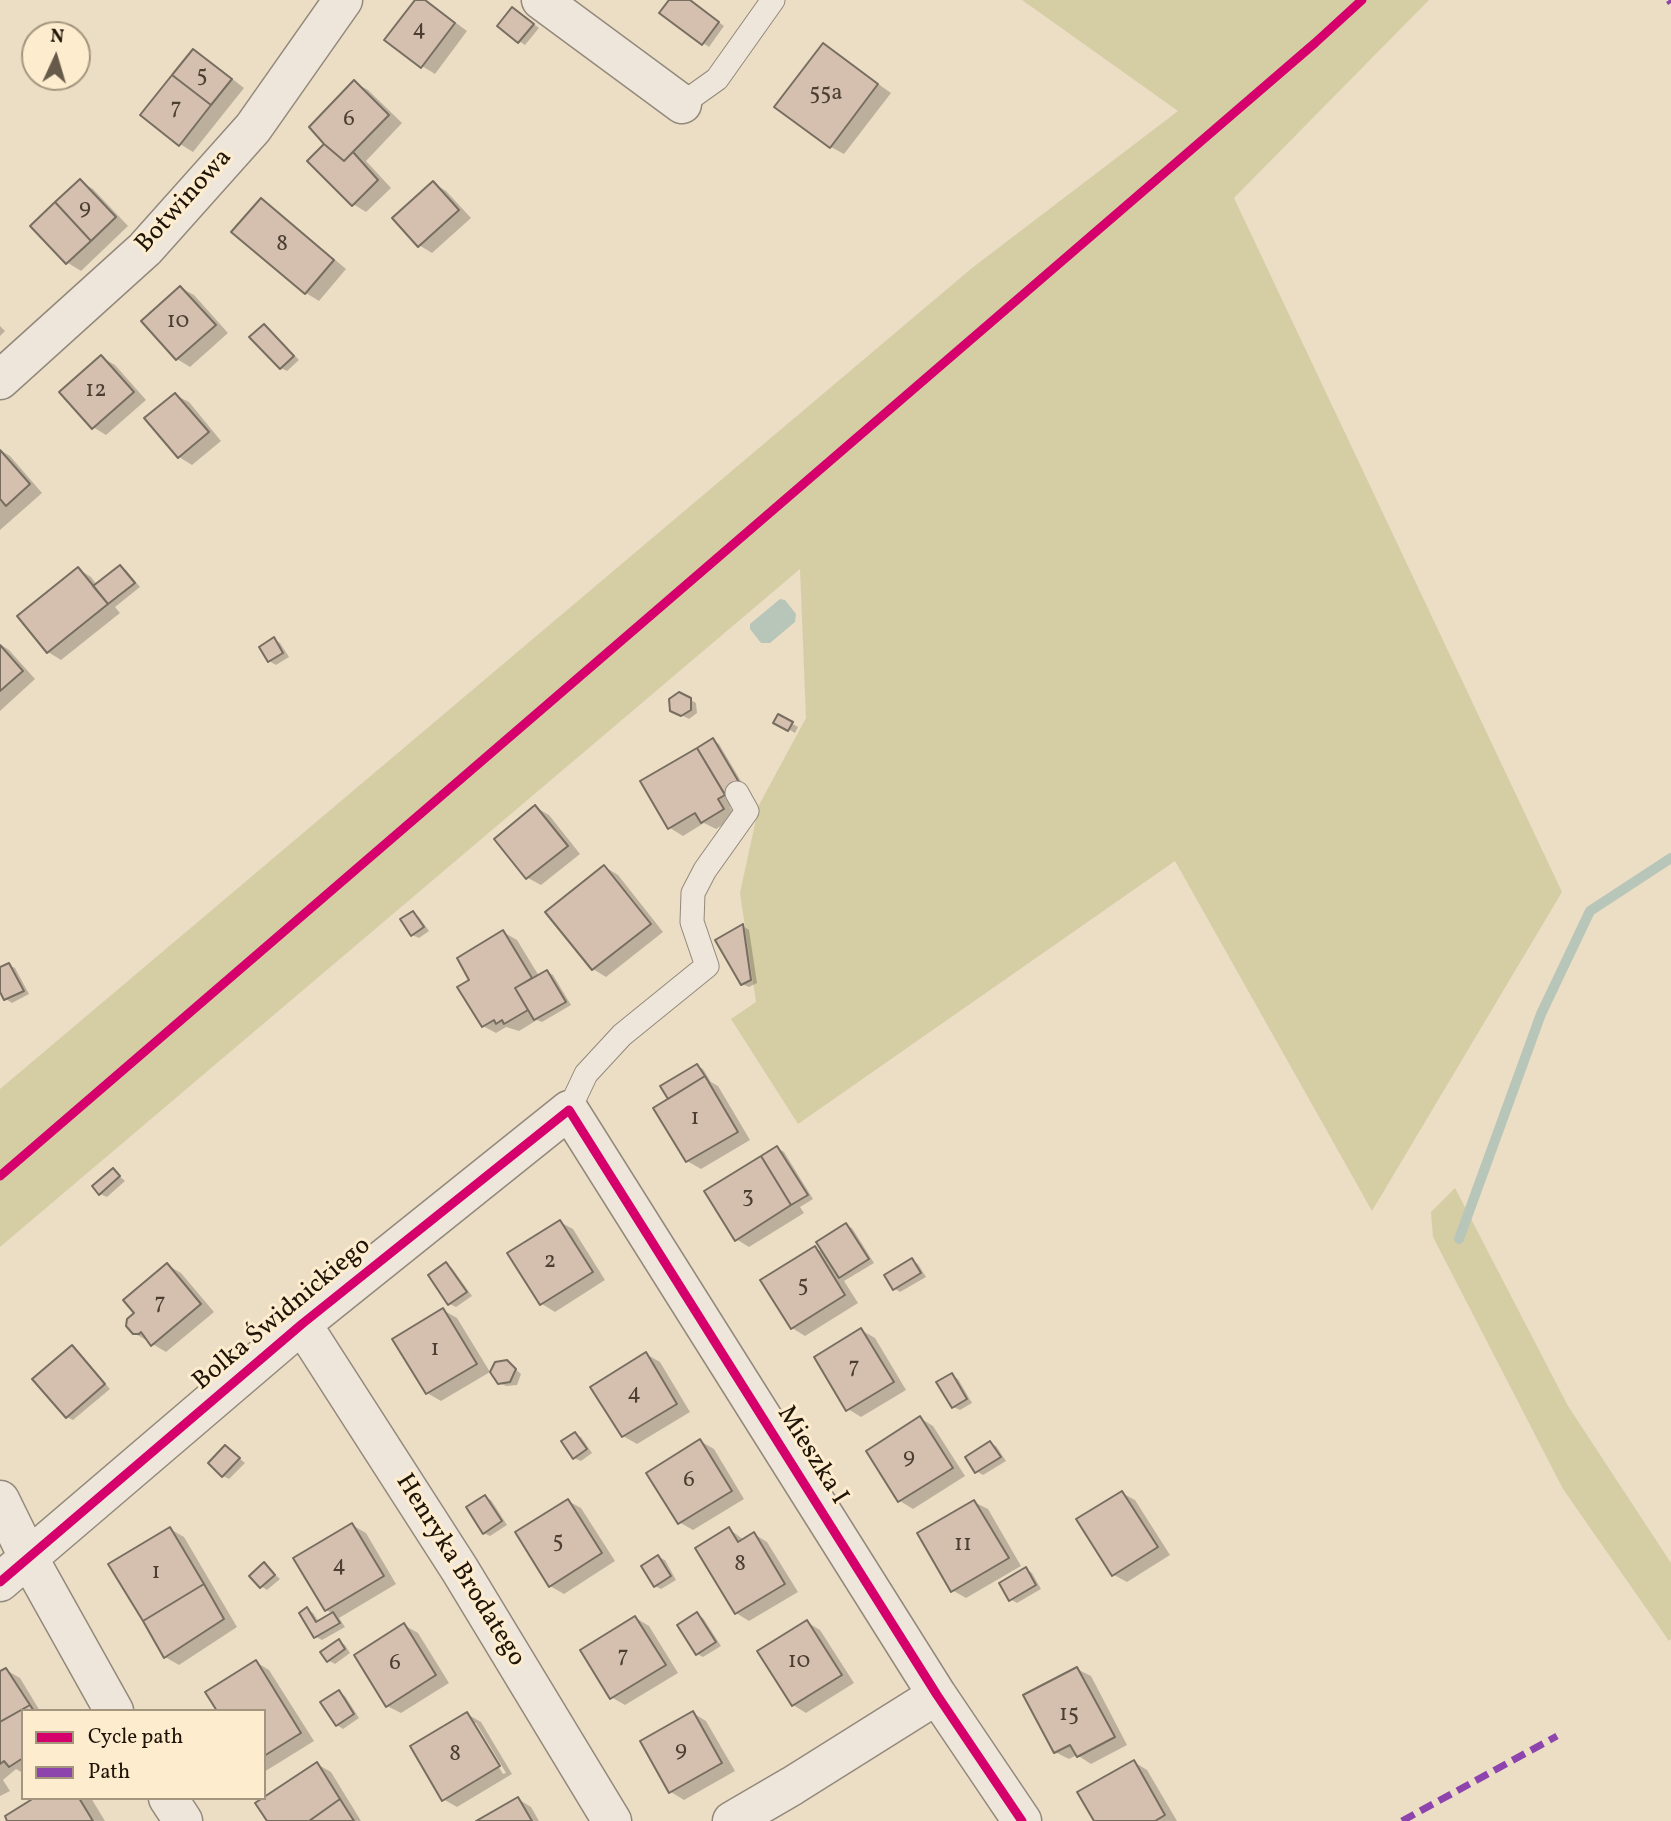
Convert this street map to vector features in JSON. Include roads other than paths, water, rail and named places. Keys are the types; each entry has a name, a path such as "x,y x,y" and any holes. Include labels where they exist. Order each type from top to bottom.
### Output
{"street":[{"name":"Botwinowa","path":"0,380 145,249 253,128 343,0"},
{"path":"541,0 682,104"},
{"name":"Bolka Świdnickiego","path":"0,1582 302,1324 569,1110"},
{"name":"Mieszka I","path":"569,1110 937,1695 1021,1821"},
{"name":"Henryka Brodatego","path":"302,1324 460,1570 612,1821"},
{"path":"0,1500 28,1557 113,1709"},
{"path":"732,1821 937,1695"},
{"path":"170,1800 183,1821"}],"lane":[{"path":"682,104 717,79 773,0"},
{"path":"569,1110 586,1074 622,1035 707,966 692,922 693,892 705,870 747,811 737,793"}],"waterway":[{"path":"1459,1239 1541,1014 1590,911 1671,858"}]}
